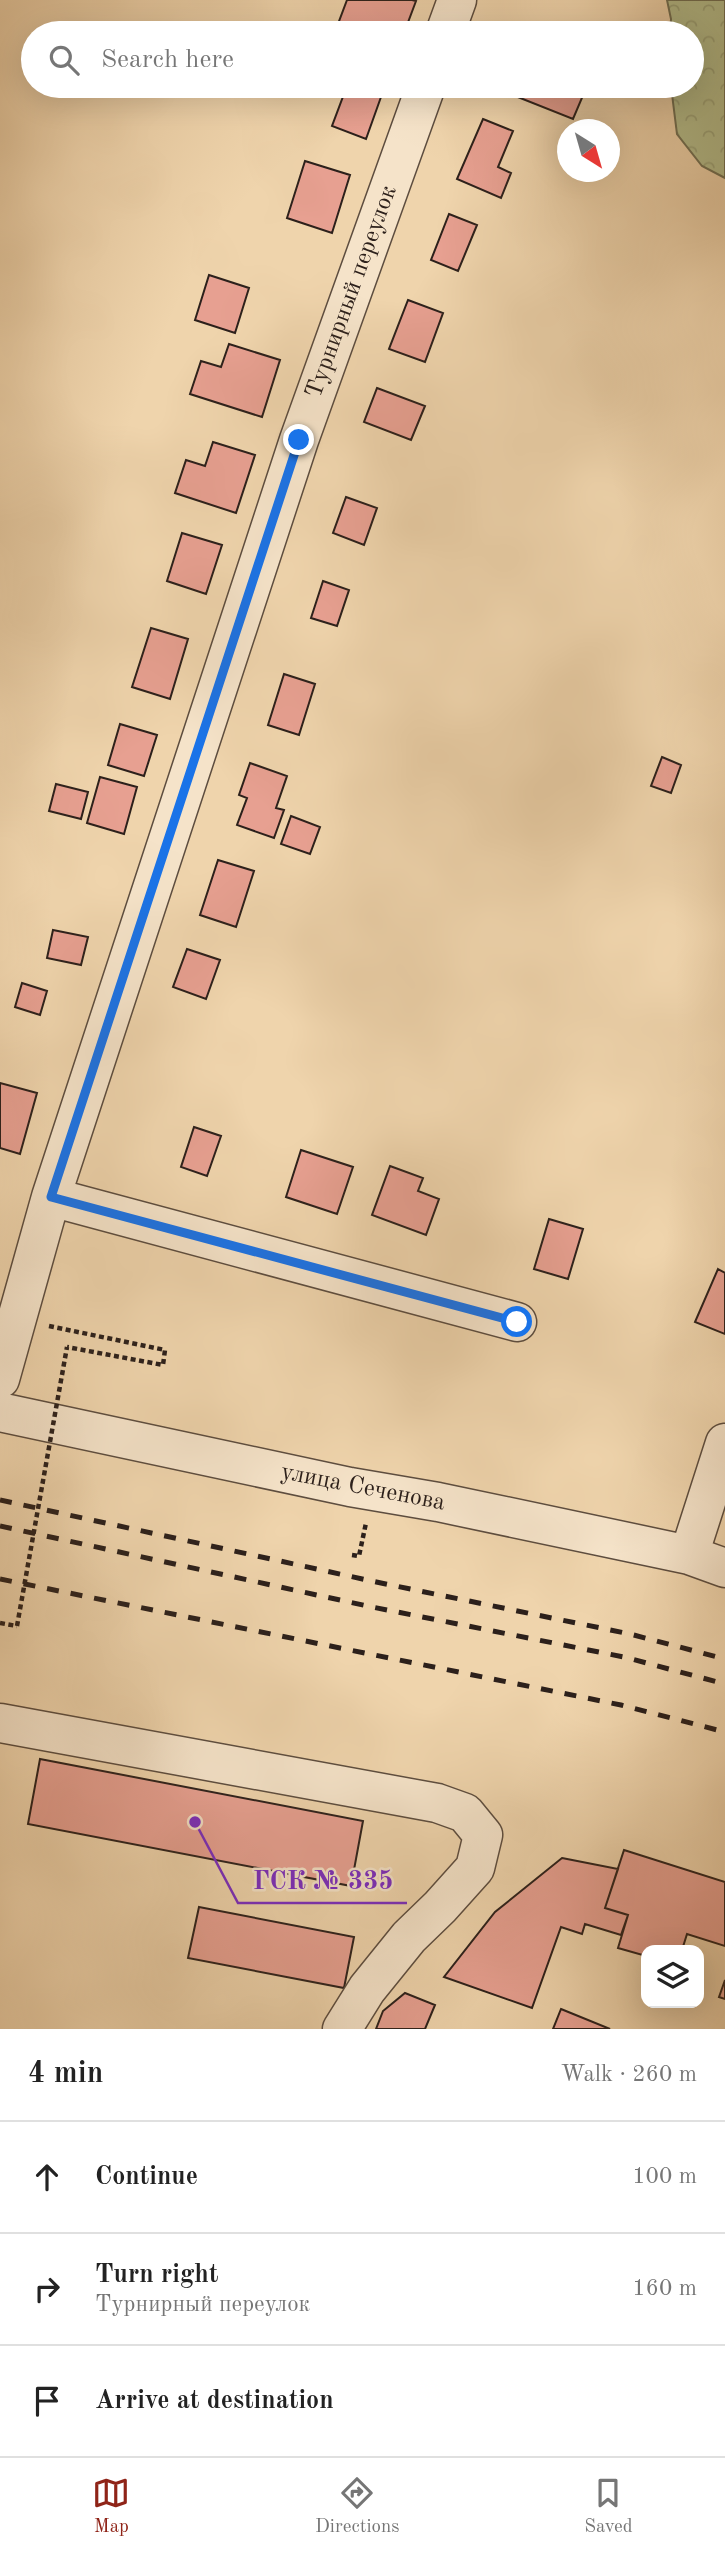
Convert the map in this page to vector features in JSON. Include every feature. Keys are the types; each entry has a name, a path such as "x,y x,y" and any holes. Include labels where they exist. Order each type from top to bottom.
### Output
{"street":[{"path":"449,21 457,0"},
{"name":"Турнирный переулок","path":"0,1379 51,1197 299,440 422,98"},
{"path":"51,1197 517,1322"},
{"name":"улица Сеченова","path":"0,1412 689,1555 725,1568"},
{"path":"689,1555 725,1443"},
{"path":"0,1723 437,1803 465,1813 483,1836 475,1868 409,1937 367,1989 342,2029"}],"path":[{"path":"0,1623 17,1626 67,1348 163,1365 165,1350 48,1325"}],"green space":[{"path":"667,0 725,0 725,178 702,166 677,134 672,98 704,98 704,21 671,19"}],"building":[{"path":"347,0 416,1 408,21 339,21"},
{"path":"342,98 381,98 366,139 332,126"},
{"path":"520,98 582,98 573,119"},
{"path":"483,119 513,131 498,167 511,173 501,198 457,179"},
{"path":"305,161 350,175 332,233 287,218"},
{"path":"449,214 477,225 458,271 431,260"},
{"path":"209,275 249,288 235,333 195,320"},
{"path":"408,300 443,313 425,362 389,349"},
{"path":"229,344 280,360 262,417 190,394 201,361 221,367"},
{"path":"377,388 425,406 411,440 364,422"},
{"path":"213,442 255,455 236,513 175,493 186,460 205,466"},
{"path":"346,497 377,508 364,545 333,533"},
{"path":"182,533 222,545 206,594 167,581"},
{"path":"323,581 349,590 337,626 311,618"},
{"path":"151,628 188,639 170,699 132,687"},
{"path":"284,674 315,684 299,735 268,725"},
{"path":"120,724 157,735 144,776 108,765"},
{"path":"662,757 681,765 671,793 651,786"},
{"path":"250,763 287,776 276,808 284,810 274,838 237,825 247,798 239,795"},
{"path":"100,777 137,787 124,834 87,823"},
{"path":"56,784 88,792 81,819 49,811"},
{"path":"291,816 320,827 310,854 281,844"},
{"path":"218,860 254,871 236,927 200,915"},
{"path":"53,930 88,937 81,965 47,958"},
{"path":"187,949 220,960 206,999 173,987"},
{"path":"22,983 47,991 40,1015 15,1007"},
{"path":"0,1083 37,1093 20,1154 0,1148"},
{"path":"194,1127 221,1136 207,1176 181,1167"},
{"path":"301,1150 353,1167 337,1214 286,1197"},
{"path":"390,1166 423,1178 418,1191 439,1199 426,1235 372,1215"},
{"path":"549,1219 583,1229 568,1279 534,1269"},
{"path":"718,1269 725,1273 725,1334 695,1322"},
{"path":"40,1759 363,1821 351,1886 28,1824"},
{"path":"624,1850 725,1882 725,1946 687,1934 684,1945 641,1945 641,1955 618,1948 628,1915 605,1908"},
{"path":"562,1858 618,1869 605,1908 628,1915 621,1935 585,1924 582,1934 561,1927 532,2008 444,1977 495,1912"},
{"path":"199,1907 354,1937 344,1988 188,1958"},
{"path":"725,1980 725,1999 719,1997"},
{"path":"405,1993 435,2005 425,2029 376,2029 383,2011"},
{"path":"561,2009 610,2029 553,2029"}],"railway":[{"path":"0,1500 630,1634 725,1659"},
{"path":"0,1526 372,1607 624,1657 725,1684"},
{"path":"0,1579 621,1705 725,1732"}],"place":[{"name":"ГСК № 335","path":"195,1822"}],"route":[{"path":"299,440 51,1197 517,1322"}]}
